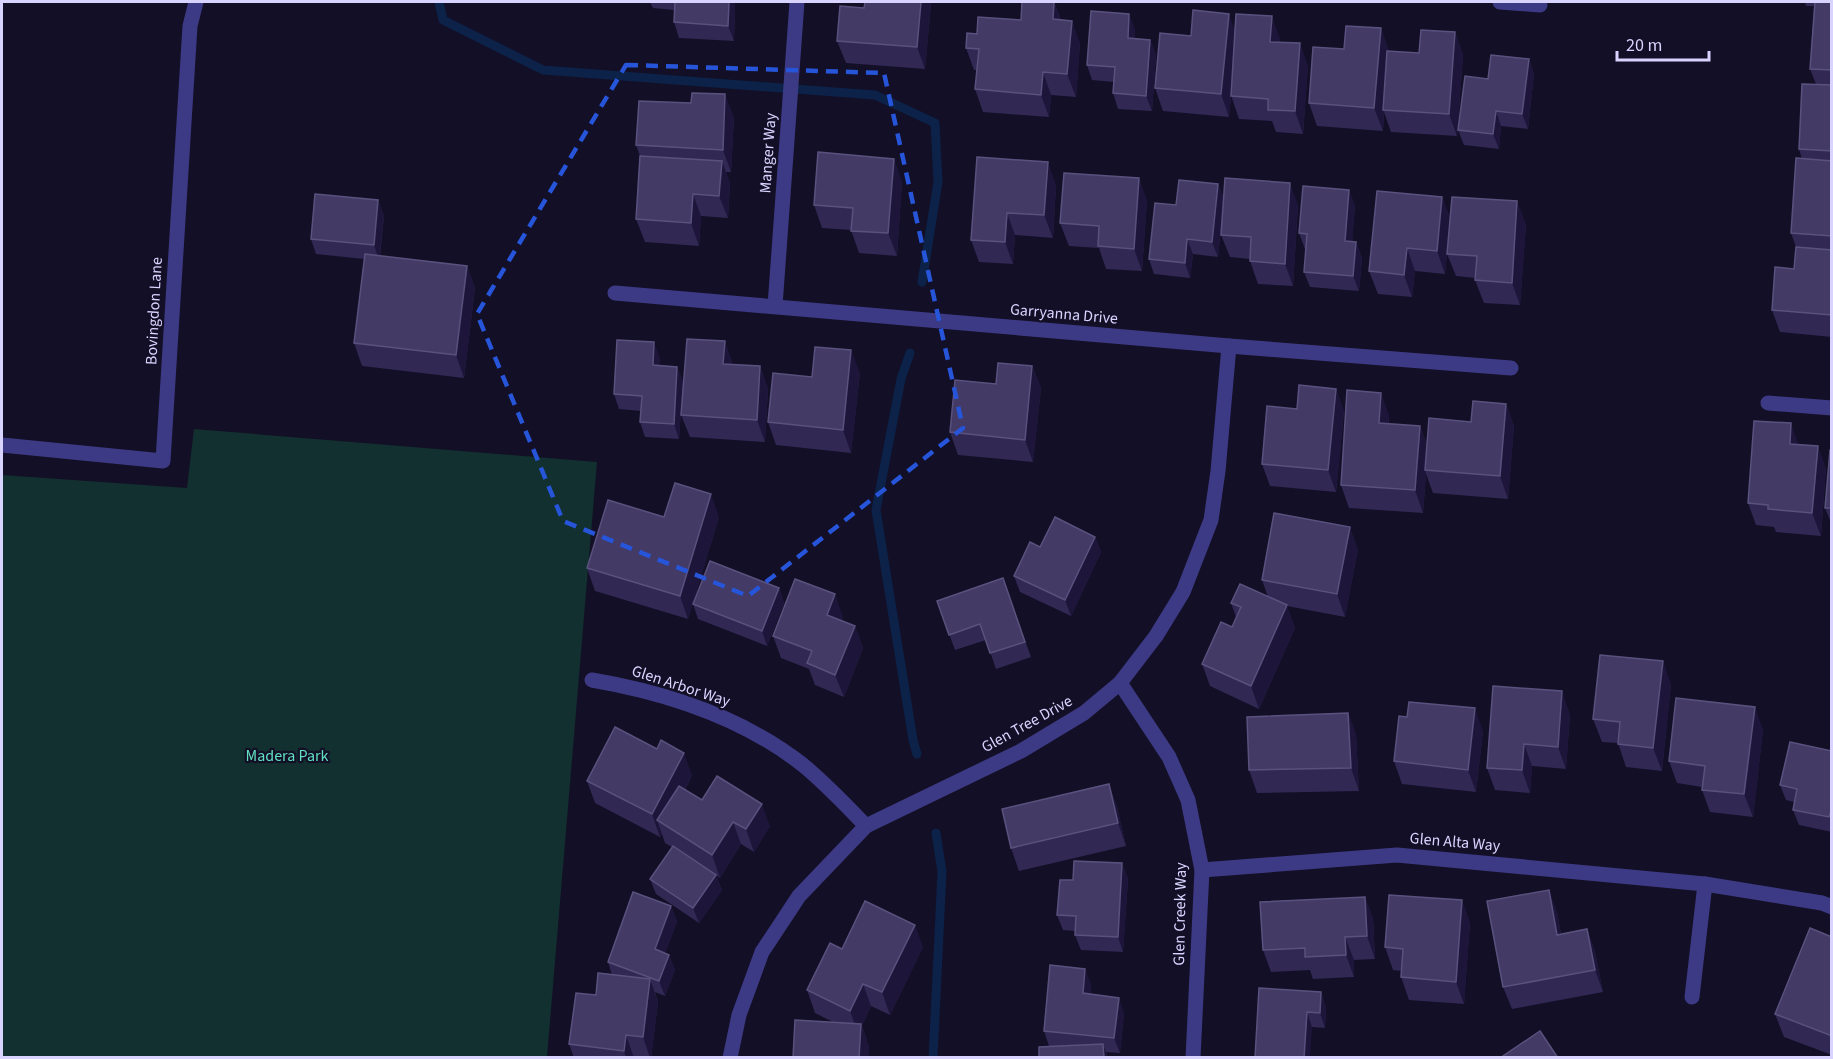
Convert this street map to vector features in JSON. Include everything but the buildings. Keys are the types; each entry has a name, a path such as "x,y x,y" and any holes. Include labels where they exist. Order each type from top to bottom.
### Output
{"street":[{"name":"Bovingdon Lane","path":"2,445 164,461 190,26 196,2"},
{"name":"Manger Way","path":"774,306 797,2"},
{"path":"1500,2 1540,4"},
{"name":"Garryanna Drive","path":"615,293 1511,368"},
{"name":"Glen Tree Drive","path":"730,1058 739,1015 762,952 799,896 866,826 1021,751 1084,713 1120,683 1156,636 1183,592 1211,520 1218,471 1228,346"},
{"path":"1768,403 1832,408"},
{"name":"Glen Arbor Way","path":"592,680 640,688 704,709 745,728 802,764 836,794 866,826"},
{"name":"Glen Creek Way","path":"1120,683 1169,757 1188,800 1202,870 1193,1058"},
{"name":"Glen Alta Way","path":"1202,870 1397,855 1705,884 1822,903 1832,907"},
{"path":"1692,998 1705,884"}],"highlighted area":[{"path":"626,65 884,73 963,428 748,596 563,521 477,314"}],"green space":[{"name":"Madera Park","path":"194,429 597,462 547,1057 2,1057 2,475 187,488"}],"waterway":[{"path":"439,2 443,20 543,70 875,95 935,123 938,182 922,282"},
{"path":"910,353 901,379 876,510 917,754"},
{"path":"933,1058 942,872 936,833"}]}
